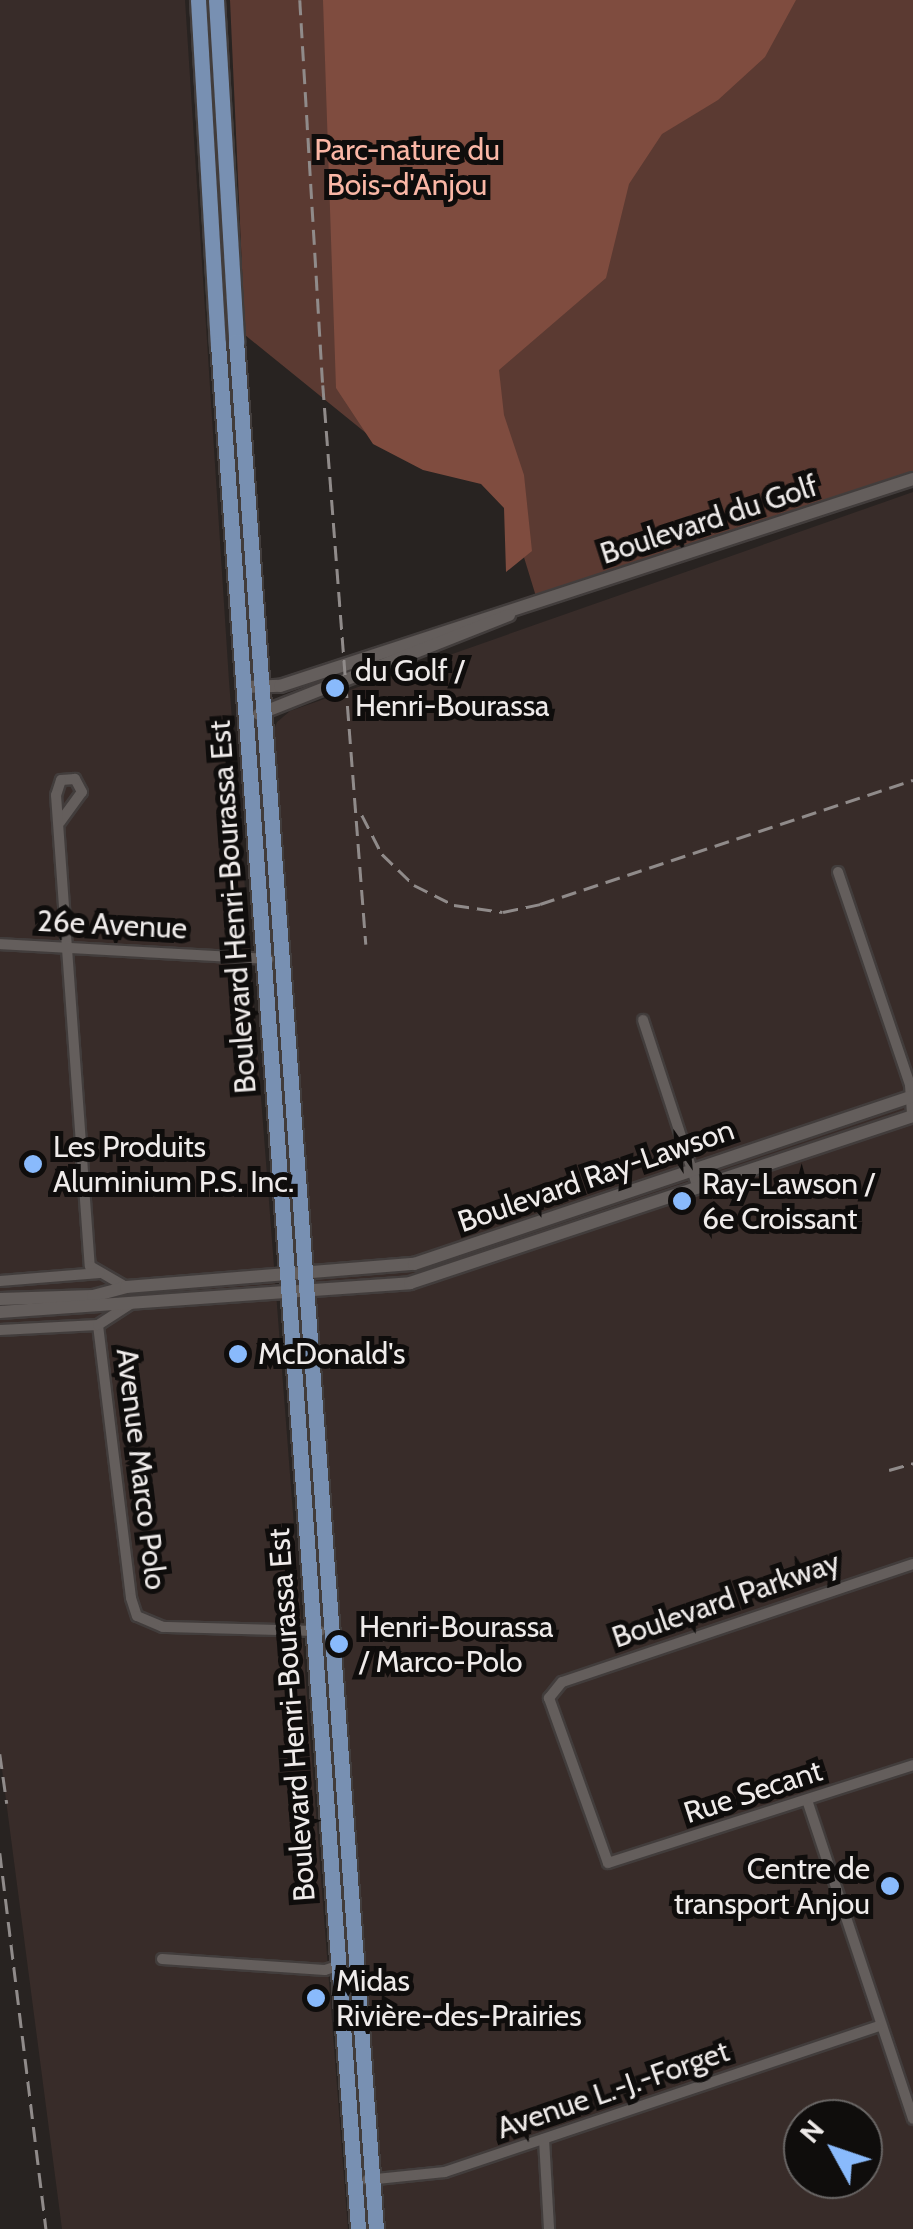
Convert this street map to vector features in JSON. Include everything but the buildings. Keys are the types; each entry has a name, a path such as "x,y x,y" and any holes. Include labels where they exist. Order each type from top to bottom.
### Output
{"main road":[{"name":"Boulevard Henri-Bourassa Est","path":"198,0 218,344 254,687 263,713 272,959"},
{"name":"Boulevard Henri-Bourassa Est","path":"216,0 254,687 246,717 272,959 323,1631 354,1956 364,2181 358,2229"},
{"name":"Boulevard Henri-Bourassa Est","path":"323,1631 339,1965 364,2181 376,2229"}],"street":[{"name":"Boulevard du Golf","path":"246,717 458,638 520,609 913,478"},
{"name":"Boulevard du Golf","path":"254,687 280,686 488,615 520,609"},
{"path":"60,822 90,1266 126,1287"},
{"path":"838,872 912,1097 912,1116"},
{"name":"26e Avenue","path":"0,944 272,959"},
{"path":"642,1020 698,1188"},
{"name":"Boulevard Ray-Lawson","path":"95,1300 126,1287 414,1264 912,1097"},
{"name":"Boulevard Ray-Lawson","path":"95,1300 133,1302 297,1292 421,1280 912,1116"},
{"path":"660,1180 666,1199"},
{"path":"0,1281 101,1273"},
{"path":"0,1300 95,1300"},
{"path":"0,1312 95,1300"},
{"path":"0,1330 98,1326 133,1302"},
{"name":"Avenue Marco Polo","path":"98,1326 131,1598 138,1616 163,1627 323,1631"},
{"name":"Boulevard Parkway","path":"608,1863 551,1705 555,1685 913,1564"},
{"name":"Rue Secant","path":"608,1863 913,1765"},
{"path":"807,1800 913,2118"},
{"path":"162,1959 325,1970 354,1956"},
{"name":"Avenue L.-J.-Forget","path":"364,2181 445,2172 882,2026"},
{"path":"544,2139 550,2229"}],"shaded area":[{"path":"0,0 185,0 229,681 348,2229 62,2229 0,1754"},
{"path":"913,492 913,2229 386,2229 272,735 277,722 290,711"}],"green space":[{"path":"230,0 913,0 913,478 538,603 488,440 382,446 245,335"},
{"name":"Parc-nature du Bois-d'Anjou","path":"323,0 796,0 765,57 718,100 662,134 629,184 606,278 499,370 504,415 524,475 532,551 506,572 504,508 481,484 423,470 373,444 336,388"}],"railway":[{"path":"300,0 323,385 366,944"},
{"path":"362,815 382,854 414,885 454,905 503,912 540,904 913,780"},
{"path":"889,1470 913,1463"},
{"path":"0,1754 7,1804"},
{"path":"0,1853 46,2229"}],"place":[{"name":"du Golf / Henri-Bourassa","path":"335,688"},
{"name":"Les Produits Aluminium P.S. Inc.","path":"33,1164"},
{"name":"Ray-Lawson / 6e Croissant","path":"682,1201"},
{"name":"McDonald's","path":"238,1354"},
{"name":"Henri-Bourassa / Marco-Polo","path":"339,1644"},
{"name":"Centre de transport Anjou","path":"890,1886"},
{"name":"Midas Rivière-des-Prairies","path":"316,1998"}]}
